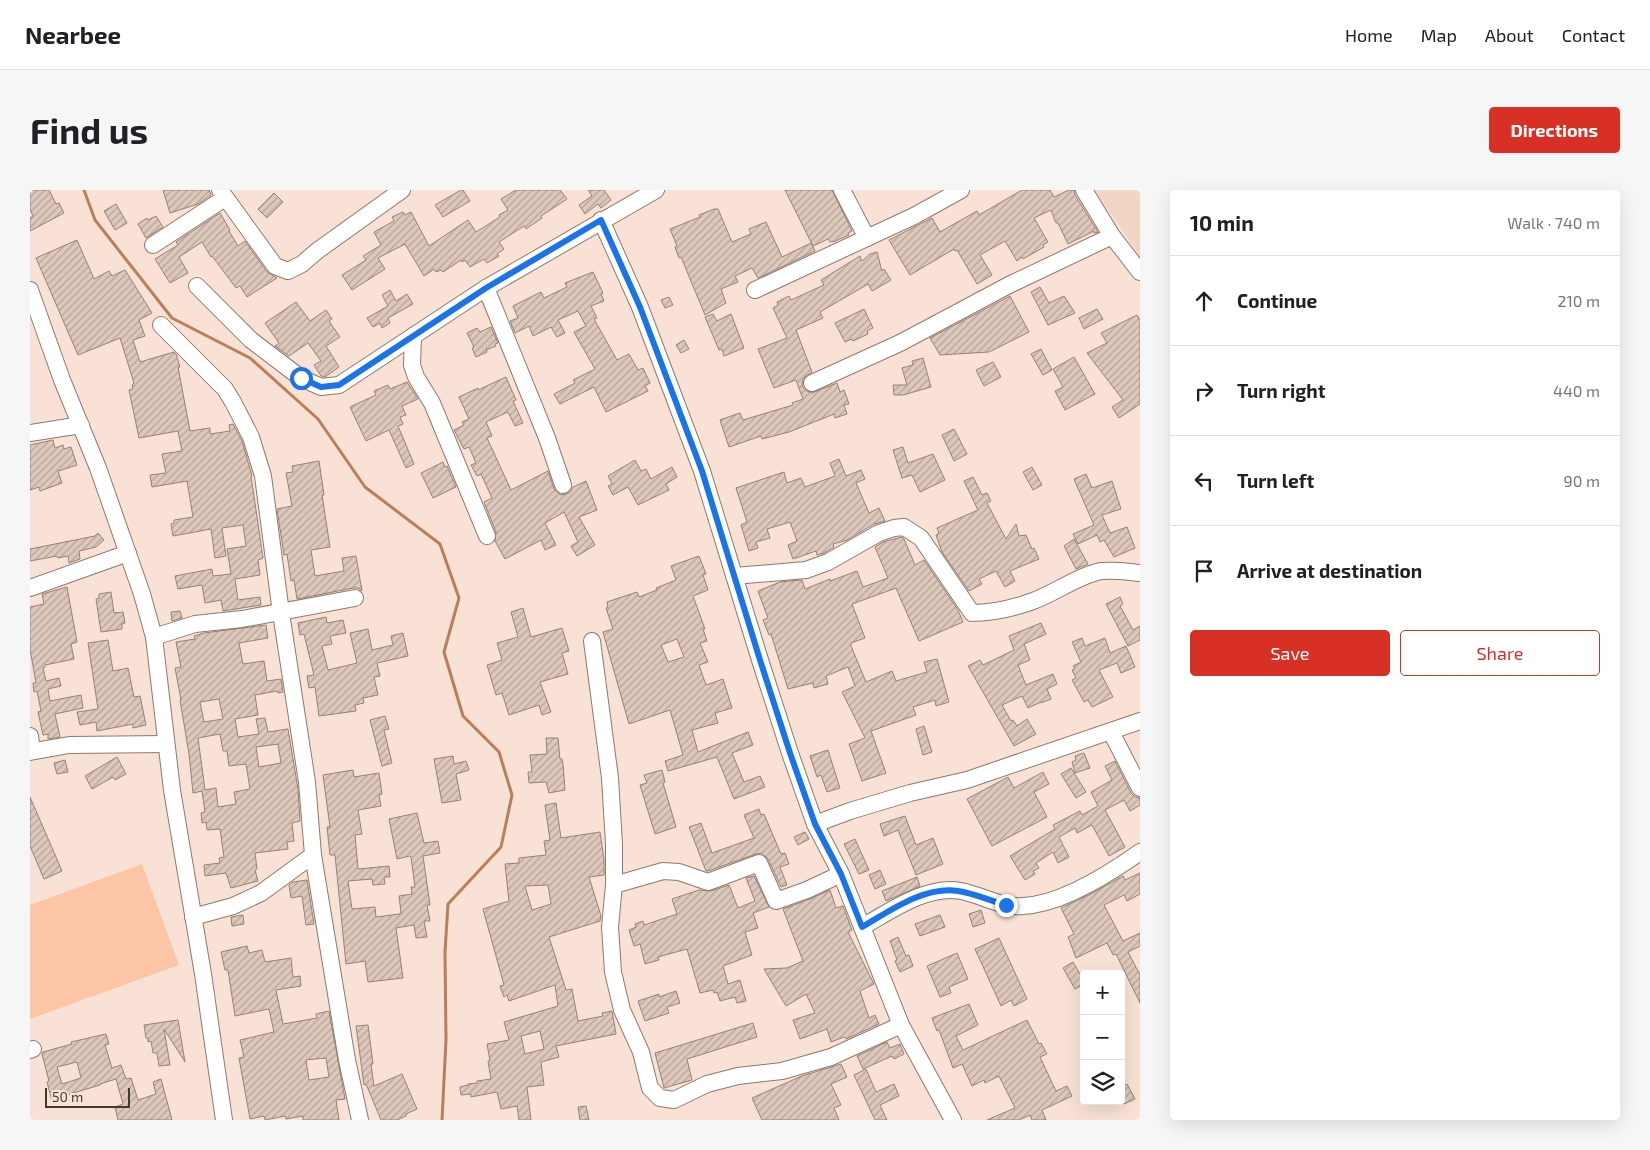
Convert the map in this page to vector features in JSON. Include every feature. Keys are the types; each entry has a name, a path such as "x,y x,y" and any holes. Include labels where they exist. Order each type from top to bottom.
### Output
{"street":[{"path":"197,286 251,340 301,378 321,387 339,385 486,288 656,190"},
{"path":"842,190 867,238"},
{"path":"756,290 914,216 961,190"},
{"path":"1084,190 1112,236 1140,272"},
{"path":"153,245 222,194 275,266 288,271 302,264 398,191"},
{"path":"601,220 640,307 698,462 790,753 815,824 841,874 901,1025 953,1120"},
{"path":"812,383 900,342 1009,285 1112,236"},
{"path":"486,288 547,438 563,485"},
{"path":"30,290 128,553 154,637 172,790 203,974 224,1120"},
{"path":"161,325 225,389 251,437 263,476 281,613 307,782 313,854 347,1060 360,1120"},
{"path":"413,336 412,365 416,377 432,403 487,536"},
{"path":"30,433 81,425"},
{"path":"734,576 806,570 828,562 879,533 904,527 921,538 972,613 985,613 1034,601 1075,580 1099,571 1140,573"},
{"path":"30,588 128,553"},
{"path":"154,637 195,624 281,613 355,598"},
{"path":"592,641 610,778 614,885 610,927 613,972 622,1010 641,1052 650,1088 660,1098 674,1100 708,1084 730,1078 782,1071 831,1057 901,1025"},
{"path":"815,824 901,795 967,780 1140,721"},
{"path":"1111,732 1140,788"},
{"path":"31,746 166,744"},
{"path":"862,927 905,903 941,890 961,891 1006,905 1041,904 1102,877 1140,852"},
{"path":"193,917 233,906 261,894 313,854"},
{"path":"614,885 663,872 679,872 708,882 760,863 776,901 807,890 841,874"}],"shaded area":[{"path":"1095,190 1140,190 1140,257"},
{"path":"142,864 179,965 30,1019 30,905"}],"building":[{"path":"30,190 49,190 56,204 59,203 64,213 30,231 30,218 33,216 30,209"},
{"path":"163,190 209,190 211,195 198,204 170,213"},
{"path":"463,190 470,201 443,217 435,205"},
{"path":"516,190 560,190 567,199 541,216 542,218 526,229 524,226 499,242 504,249 497,254 499,256 487,263 484,259 470,267 465,260 462,262 461,260 443,272 441,270 436,272 434,269 424,276 405,244 378,258 385,269 352,290 342,275 366,260 363,256 381,245 374,232 394,221 392,217 403,212 405,215 411,212 429,246 468,220 476,232 500,217 499,215 508,210 501,199"},
{"path":"588,190 604,190 611,200 601,208 598,204 585,214 579,205 592,196"},
{"path":"785,190 832,190 852,231 848,233 849,235 833,242 830,242 828,239 813,246"},
{"path":"1022,190 1050,190 1054,197 1069,190 1074,190 1075,195 1098,232 1094,233 1094,231 1068,244 1051,210 1034,218 1048,242 1043,245 1044,247 1017,261 1005,241 980,255 992,275 977,284 957,250 955,251 954,249 910,275 889,240 932,218 940,232 977,211 979,215"},
{"path":"274,193 283,202 267,218 258,209"},
{"path":"116,204 127,223 115,230 104,211"},
{"path":"714,209 718,209 732,242 751,234 749,229 766,222 782,257 811,243 815,251 758,278 752,268 735,276 738,282 721,289 726,303 705,315 681,257 679,258 675,247 677,246 670,229"},
{"path":"220,213 238,246 245,241 267,272 277,278 247,297 240,286 236,288 211,257 202,242 179,257 188,273 170,283 155,259 178,245 176,242"},
{"path":"156,216 163,227 146,238 138,224 147,218 148,220"},
{"path":"77,240 94,279 109,271 112,276 125,270 152,313 139,320 145,336 133,340 140,362 174,352 176,354 180,367 178,367 190,431 210,428 210,434 230,431 229,425 233,424 242,441 252,476 263,558 258,560 260,575 235,579 238,600 260,597 261,605 223,611 221,600 205,603 202,585 178,589 175,576 212,569 213,576 231,574 227,549 246,546 243,525 222,528 226,556 215,558 211,529 173,536 171,524 174,523 174,520 193,517 187,481 152,487 150,475 166,473 162,454 182,451 178,431 139,438 129,390 133,389 132,385 134,383 120,338 78,355 36,258"},
{"path":"877,252 882,271 884,269 891,280 872,291 868,284 820,312 823,318 796,330 812,372 804,378 803,388 812,393 837,383 840,392 844,390 849,404 844,405 847,414 835,418 834,414 789,432 762,439 761,436 729,447 720,420 740,413 743,420 793,405 792,403 803,399 796,380 774,388 758,349 787,338 773,308 778,305 777,302 789,296 791,300 824,285 821,280 860,256 862,261 870,254"},
{"path":"593,272 603,293 601,294 604,301 591,306 597,318 594,319 617,360 629,354 638,370 643,368 650,383 645,386 648,391 606,412 594,387 560,404 554,394 575,383 573,380 595,369 574,332 586,326 578,311 558,320 565,333 557,337 551,327 533,336 529,326 515,333 510,321 518,318 513,306 541,292 544,298 567,287 565,283"},
{"path":"1040,287 1049,303 1064,296 1075,313 1048,325 1031,292"},
{"path":"390,290 396,301 407,294 413,304 388,318 390,323 382,328 380,323 373,327 367,318 388,306 382,295"},
{"path":"1010,296 1029,332 989,352 940,355 930,338"},
{"path":"669,297 673,305 665,308 661,300"},
{"path":"296,302 310,321 326,310 332,319 329,321 340,337 326,346 339,367 325,377 321,376 314,365 321,361 308,343 289,356 275,346 279,343 265,323"},
{"path":"864,309 873,328 867,331 868,334 853,341 852,339 845,342 835,323"},
{"path":"1097,309 1103,319 1084,329 1079,318"},
{"path":"713,314 717,321 731,314 744,348 724,356 722,349 719,350 705,317"},
{"path":"1137,315 1140,320 1140,404 1119,418 1112,407 1123,400 1087,353 1107,343 1101,333"},
{"path":"491,327 498,343 495,344 496,346 486,350 487,352 476,357 472,348 474,347 467,333 477,328 480,332"},
{"path":"684,340 689,349 681,353 676,345"},
{"path":"1041,349 1052,370 1043,375 1031,354"},
{"path":"1074,357 1095,394 1065,410 1055,391 1063,387 1053,369"},
{"path":"923,358 931,387 903,395 894,395 893,385 907,385 902,368 913,365 912,361"},
{"path":"993,362 1001,377 984,386 976,370"},
{"path":"506,377 516,400 513,401 523,423 515,426 508,412 486,422 492,436 487,438 511,490 548,471 554,489 561,495 567,494 573,487 586,481 597,510 579,517 595,545 577,556 571,546 578,542 564,512 545,523 556,545 545,550 541,540 505,559 495,541 496,532 484,502 492,498 481,474 477,476 471,465 476,463 469,447 464,449 454,430 464,425 462,422 469,419 459,397"},
{"path":"407,382 418,399 402,406 406,415 400,417 403,424 398,426 414,464 406,468 389,430 366,441 350,407 376,395 374,391 388,385 390,389"},
{"path":"954,429 967,454 954,461 942,435"},
{"path":"53,440 55,448 63,445 64,449 71,447 77,465 58,471 62,483 40,491 39,487 30,490 30,445"},
{"path":"903,447 908,463 933,454 945,480 920,492 912,475 902,478 893,450"},
{"path":"839,459 846,476 861,470 865,479 856,483 869,513 879,508 885,521 874,524 847,540 833,544 834,547 824,553 817,555 816,551 793,559 788,545 797,541 790,522 767,529 770,538 756,542 758,548 749,551 741,525 747,522 736,488 784,472 787,483 801,478 805,487 835,476 830,463"},
{"path":"635,460 641,471 646,469 651,479 672,467 677,477 666,484 669,490 638,505 628,487 613,495 608,486 612,484 608,476"},
{"path":"319,461 330,547 311,550 315,576 344,571 342,558 356,556 362,591 358,588 353,588 297,599 294,580 291,581 287,554 284,555 277,509 292,506 286,473 293,472 292,466"},
{"path":"443,462 445,467 447,466 456,487 433,498 421,473"},
{"path":"1032,467 1042,485 1033,490 1023,472"},
{"path":"1086,474 1092,488 1112,481 1121,509 1102,515 1110,533 1127,527 1135,548 1114,557 1104,540 1100,542 1097,535 1078,544 1073,534 1094,525 1074,479"},
{"path":"973,477 982,495 987,493 991,501 987,503 1006,539 1016,524 1019,536 1026,535 1039,559 1010,571 1015,581 1005,587 996,571 979,579 982,584 969,591 942,552 936,535 939,533 937,528 978,510 964,481"},
{"path":"98,533 104,540 96,547 79,551 80,559 69,563 68,556 58,558 57,556 30,561 30,549 95,536"},
{"path":"902,537 915,565 924,560 958,610 963,622 919,641 896,588 852,604 865,638 851,643 851,646 866,682 892,671 896,681 927,672 924,662 937,659 949,702 936,706 935,700 913,707 916,715 871,731 886,773 862,781 849,744 865,738 842,692 855,686 848,667 826,676 828,684 814,688 813,683 788,689 771,634 769,635 763,620 768,618 758,591 780,582 802,580 805,589 857,571 863,587 888,578 875,547 883,542"},
{"path":"1074,539 1088,564 1076,569 1064,546"},
{"path":"699,556 706,574 703,575 708,590 693,596 705,629 703,629 707,641 700,643 708,662 699,665 706,685 723,679 732,708 715,713 718,723 692,730 698,752 748,732 753,745 732,753 744,782 760,776 765,787 734,799 717,757 668,771 665,761 683,755 670,710 629,724 603,632 613,629 606,608 608,607 607,602 637,592 639,597 676,580 671,566","holes":["677,639 684,657 668,662 661,645"]},
{"path":"67,587 77,642 71,644 74,659 45,665 43,668 46,681 59,678 61,686 48,689 50,701 81,695 83,708 55,714 60,737 48,739 48,734 43,735 38,712 41,711 37,691 34,692 33,683 36,683 30,649 30,607 44,604 42,594"},
{"path":"111,592 114,613 123,612 125,623 122,624 122,629 101,632 96,599 99,598 99,594"},
{"path":"1120,597 1123,604 1120,606 1133,630 1140,626 1140,640 1128,646 1106,604"},
{"path":"523,608 531,637 562,628 569,651 562,653 568,674 540,682 551,712 542,715 539,705 509,715 502,693 496,695 487,665 502,660 497,643 518,637 511,612"},
{"path":"180,611 182,618 172,621 171,612"},
{"path":"326,617 327,623 343,620 346,633 330,636 332,644 322,646 328,670 357,663 350,633 368,629 372,650 393,645 391,636 403,633 408,656 377,663 380,676 374,677 378,695 363,698 364,703 355,705 356,711 319,716 315,687 309,688 307,676 314,675 304,634 300,635 298,623"},
{"path":"1041,623 1046,634 1024,644 1030,660 1018,665 1026,685 1053,674 1057,684 1047,689 1051,699 1028,708 1022,696 1002,705 1011,721 1013,720 1017,726 1027,719 1036,734 1014,746 968,666 980,660 983,665 1014,650 1009,636"},
{"path":"266,625 268,638 239,643 243,664 264,661 267,681 281,679 283,692 278,693 277,691 255,695 258,715 235,719 238,737 259,734 256,719 265,718 268,732 288,729 298,789 300,821 292,823 294,841 287,842 288,849 255,853 257,869 255,870 258,881 231,888 226,873 205,876 204,865 220,863 219,858 224,857 220,829 207,830 206,822 202,823 201,813 205,812 202,791 193,793 189,754 175,668 181,667 176,642 195,639 194,636","holes":["219,699 223,719 204,722 200,702","220,734 223,751 227,751 229,766 246,764 250,789 234,792 236,804 218,807 216,788 205,790 198,738","278,744 281,763 259,767 256,747"]},
{"path":"1082,638 1085,646 1105,638 1110,653 1126,646 1135,667 1121,673 1117,663 1099,670 1113,697 1092,707 1088,700 1084,702 1072,680 1076,678 1072,670 1075,669 1073,666 1081,662 1072,642"},
{"path":"108,640 113,671 128,668 134,697 140,696 146,725 133,728 133,724 97,731 96,722 80,725 77,712 98,709 88,643"},
{"path":"385,716 389,729 384,730 392,763 382,766 370,720"},
{"path":"924,726 932,752 923,755 916,729"},
{"path":"546,738 558,738 565,790 549,793 546,782 529,783 528,772 532,772 530,755 547,754"},
{"path":"828,750 840,788 827,792 821,775 817,777 810,756"},
{"path":"1084,753 1090,768 1075,773 1072,762 1076,760 1075,756"},
{"path":"453,756 454,764 466,761 469,770 456,774 461,800 442,803 434,759"},
{"path":"117,757 126,774 115,780 113,777 92,789 85,776"},
{"path":"65,760 68,772 57,774 54,763"},
{"path":"1115,761 1131,793 1135,797 1140,798 1140,805 1130,811 1124,800 1105,810 1125,847 1109,856 1092,825 1077,833 1075,828 1059,837 1069,857 1058,863 1053,852 1036,863 1039,868 1033,871 1035,874 1025,880 1010,856 1055,829 1053,825 1080,811 1082,815 1098,806 1091,792 1112,780 1105,766"},
{"path":"1071,768 1086,792 1076,798 1061,774"},
{"path":"353,770 354,777 379,773 382,794 379,795 381,806 358,810 362,834 355,835 358,869 389,866 390,877 384,877 385,884 373,885 372,879 348,881 352,909 375,907 376,917 399,914 401,913 399,896 412,894 411,887 415,887 411,857 397,859 389,819 417,813 424,843 438,841 440,853 423,856 430,905 427,905 430,921 424,921 427,937 416,938 414,925 396,928 403,978 368,982 365,961 346,964 335,855 330,855 327,827 330,827 323,775"},
{"path":"662,770 665,782 663,783 676,827 655,834 640,785 647,783 644,775"},
{"path":"1043,772 1049,784 1034,792 1047,817 992,846 967,799 1008,777 1014,788"},
{"path":"30,797 62,871 44,879 30,846"},
{"path":"556,803 561,838 600,832 604,875 589,877 601,916 600,921 549,937 566,990 572,989 578,1021 603,1016 602,1013 612,1011 616,1034 556,1046 559,1057 541,1062 544,1085 527,1087 531,1120 519,1120 517,1106 501,1109 497,1092 471,1097 471,1094 461,1095 460,1087 477,1083 477,1081 491,1079 487,1044 509,1040 504,1022 558,1006 555,985 509,1001 507,995 504,997 500,986 504,985 483,909 509,901 505,864 519,863 519,858 546,855 544,841 550,840 545,805","holes":["548,885 551,904 532,910 525,886","540,1031 544,1049 525,1054 521,1036"]},
{"path":"759,809 761,815 764,814 781,854 785,853 789,864 780,867 787,885 781,887 768,859 761,853 706,871 689,827 701,823 712,853 754,838 744,815"},
{"path":"905,816 916,845 933,838 943,864 916,875 898,830 884,836 880,824"},
{"path":"805,832 809,839 798,845 794,837"},
{"path":"855,839 869,870 859,874 844,844"},
{"path":"880,870 886,884 875,889 869,875"},
{"path":"1140,873 1140,894 1127,901 1124,895 1104,905 1123,941 1140,933 1140,946 1128,952 1140,975 1140,1003 1125,970 1116,954 1113,955 1107,943 1076,958 1068,937 1074,934 1061,908 1123,876 1125,880"},
{"path":"754,876 769,907 753,913 758,928 745,932 752,955 723,966 728,984 740,980 746,1001 737,1003 735,997 720,1001 717,992 714,993 713,990 700,993 687,949 658,957 659,960 645,964 640,944 634,946 629,930 636,927 635,924 643,921 644,925 677,914 672,899 699,890 711,891 729,885 738,908 755,901 746,878"},
{"path":"917,877 920,886 886,901 882,891"},
{"path":"307,880 314,924 306,925 302,896 291,898 289,885 293,882"},
{"path":"830,890 836,908 843,906 852,930 848,932 874,984 860,991 869,1018 875,1015 879,1024 846,1039 844,1037 831,1042 827,1029 800,1039 793,1020 815,1013 806,994 786,1006 764,969 787,968 803,961 783,909"},
{"path":"981,910 985,923 973,927 969,914"},
{"path":"243,915 244,924 232,926 231,917"},
{"path":"940,915 945,927 920,936 915,924"},
{"path":"898,937 906,956 909,955 913,966 900,972 890,941"},
{"path":"999,938 1027,999 1014,1006 1011,1000 1001,1006 975,949"},
{"path":"247,946 249,953 262,950 265,962 291,958 293,977 300,976 301,986 276,990 283,1024 317,1018 316,1014 329,1011 345,1099 336,1100 339,1120 303,1120 303,1116 286,1119 285,1116 265,1120 264,1116 250,1119 239,1058 244,1057 240,1040 274,1032 269,1009 235,1016 228,970 225,970 221,952","holes":["326,1058 329,1077 309,1080 306,1060"]},
{"path":"957,953 968,979 949,987 951,993 940,997 927,966"},
{"path":"1073,962 1080,974 1080,986 1075,989 1063,968"},
{"path":"676,991 680,1003 667,1007 669,1013 645,1021 638,1001"},
{"path":"969,1004 978,1025 956,1036 963,1050 1027,1020 1039,1044 1041,1043 1047,1054 1040,1057 1056,1091 1067,1086 1072,1096 1042,1110 1046,1120 1032,1120 1030,1115 1019,1120 987,1120 1015,1108 999,1076 985,1083 984,1080 972,1086 962,1064 953,1068 939,1030 937,1031 932,1018"},
{"path":"178,1020 185,1062 164,1029 170,1065 159,1066 157,1053 153,1053 151,1041 148,1042 148,1038 146,1038 144,1025"},
{"path":"753,1023 757,1037 687,1059 692,1080 664,1088 655,1053"},
{"path":"368,1025 374,1086 402,1074 417,1109 397,1120 381,1120 366,1084 364,1085 356,1026"},
{"path":"106,1034 109,1044 105,1045 112,1068 121,1065 126,1079 131,1078 138,1100 156,1094 153,1082 161,1079 172,1120 118,1120 115,1107 123,1104 116,1079 52,1101 42,1054 43,1052 72,1044 71,1042","holes":["77,1062 81,1078 62,1084 57,1067"]},
{"path":"887,1042 890,1048 900,1044 904,1054 894,1059 892,1056 863,1069 857,1056"},
{"path":"841,1064 847,1077 831,1084 841,1105 834,1108 839,1120 762,1120 752,1098 802,1076"},
{"path":"866,1069 876,1092 894,1084 899,1096 880,1105 887,1120 875,1120 854,1075"},
{"path":"1127,1084 1135,1099 1125,1104 1125,1085"},
{"path":"586,1106 589,1120 580,1120 578,1107"}],"waterway":[{"path":"84,190 95,220 172,318 250,358 318,419 365,487 440,544 459,598 444,652 463,716 499,752 512,795 501,847 448,904 445,952 446,1040 442,1120"}],"route":[{"path":"301,378 321,387 339,385 486,288 601,220 640,307 702,471 760,660 815,824 841,874 862,927 905,903 941,890 961,891 1006,905"}]}
